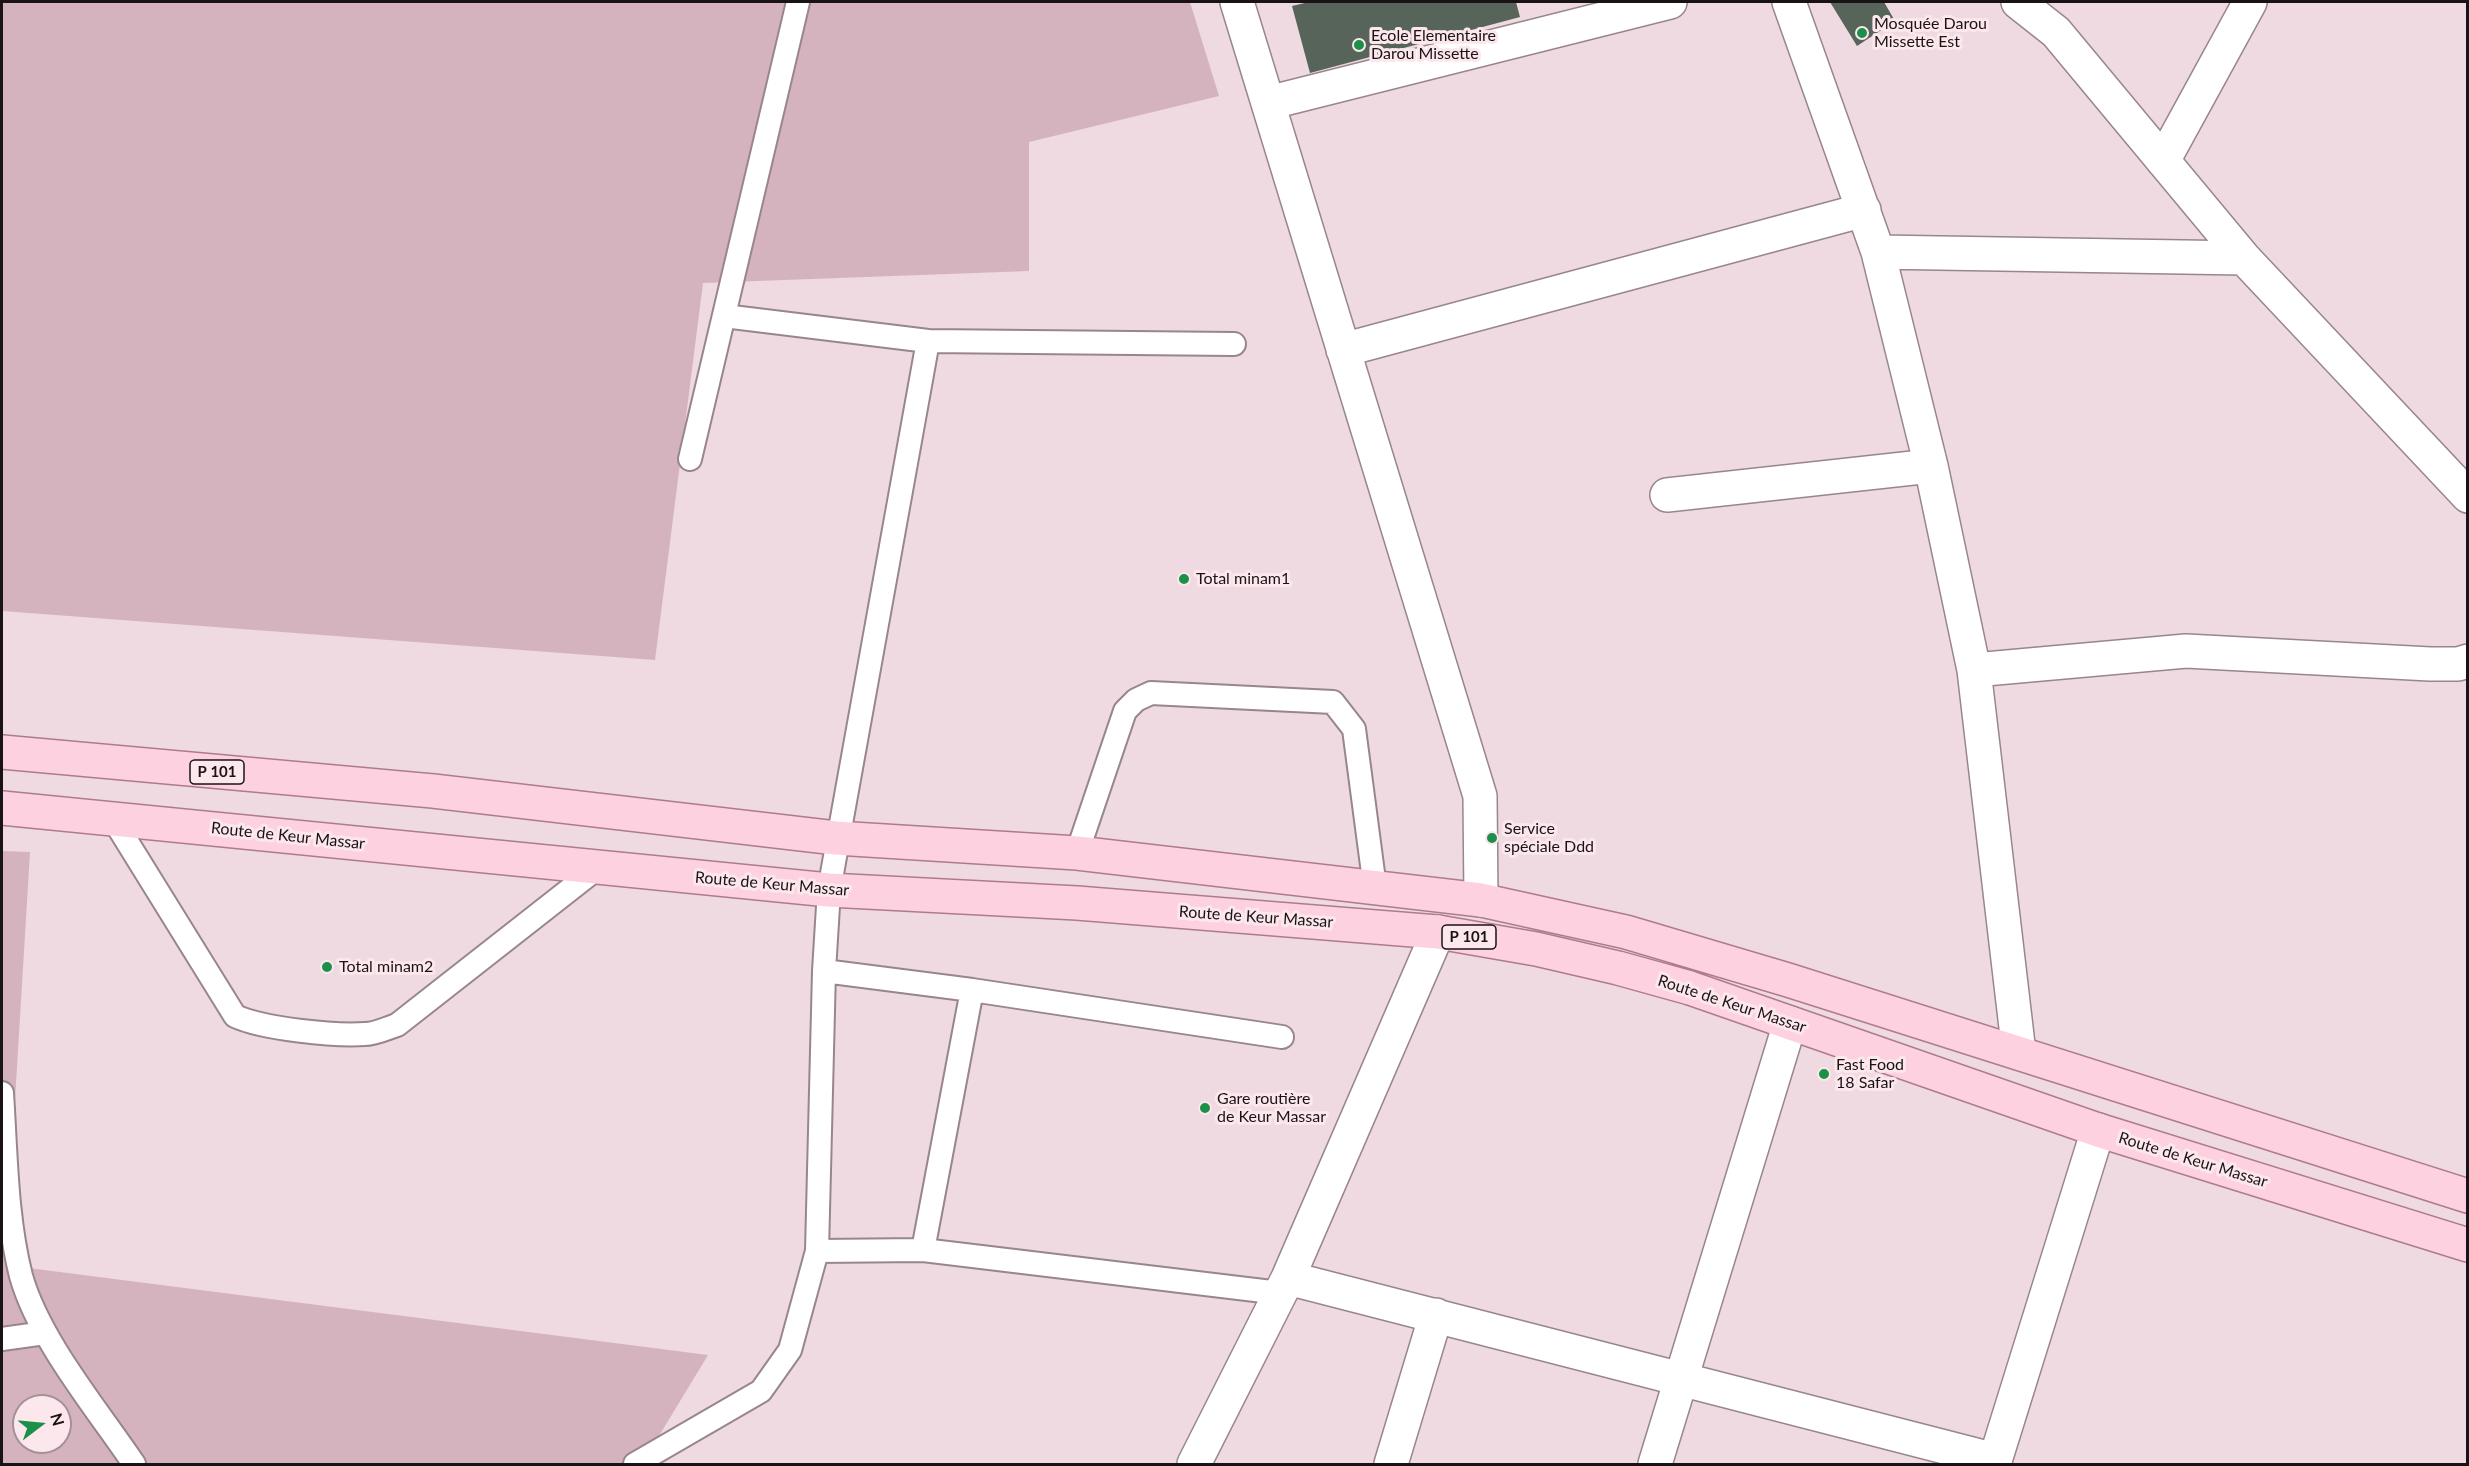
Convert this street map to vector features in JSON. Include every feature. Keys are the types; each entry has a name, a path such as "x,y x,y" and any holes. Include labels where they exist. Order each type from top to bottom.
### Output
{"main road":[{"name":"P 101","path":"2,752 433,791 836,838 1077,853 1481,900 1626,932 2019,1053 2468,1196"},
{"name":"Route de Keur Massar","path":"2,808 428,849 596,869 829,890 1077,903 1438,932 1536,949 1690,988 2098,1130 2468,1245"}],"street":[{"path":"1237,2 1480,796 1481,900"},
{"path":"1268,103 1670,2"},
{"path":"1789,2 1878,252 1931,466 1974,670 2019,1053"},
{"path":"2018,2 2056,32 2244,258 2468,496"},
{"path":"2163,161 2250,2"},
{"path":"1343,350 1864,210"},
{"path":"1878,252 2244,258"},
{"path":"1667,495 1931,466"},
{"path":"1974,670 2186,651 2430,664 2458,664 2468,661"},
{"path":"1194,1464 1284,1285 1438,932"},
{"path":"1655,1464 1790,1023"},
{"path":"1284,1285 1436,1315 1995,1462 2098,1130"},
{"path":"1391,1464 1436,1315"}],"lane":[{"path":"690,459 798,2"},
{"path":"724,316 928,341 1234,344"},
{"path":"635,1464 761,1391 790,1350 817,1251 824,971 829,890 836,838 928,341"},
{"path":"1077,853 1125,711 1136,700 1151,693 1333,702 1354,729 1376,888"},
{"path":"114,819 235,1016 250,1023 341,1033 368,1034 397,1025 596,869"},
{"path":"824,971 972,990 1282,1037"},
{"path":"923,1251 972,990"},
{"path":"2,1093 11,1215 22,1276 45,1333 134,1464"},
{"path":"817,1251 923,1251 1284,1285"},
{"path":"2,1340 45,1333"}],"shaded area":[{"path":"2,2 1190,2 1219,96 1029,142 1029,271 703,283 655,660 2,611"},
{"path":"2,851 30,852 5,1265 708,1355 642,1464 2,1464"}],"building":[{"name":"Ecole Elementaire Darou Missette","path":"1309,2 1516,2 1520,17 1310,73 1292,6"},
{"name":"Mosquée Darou Missette Est","path":"1830,2 1884,2 1895,21 1857,46"}],"place":[{"name":"Mosquée Darou Missette Est","path":"1862,33"},
{"name":"Ecole Elementaire Darou Missette","path":"1359,45"},
{"name":"Total minam1","path":"1184,579"},
{"name":"Service spéciale Ddd","path":"1492,838"},
{"name":"Total minam2","path":"327,967"},
{"name":"Fast Food 18 Safar","path":"1824,1074"},
{"name":"Gare routière de Keur Massar","path":"1205,1108"}]}
